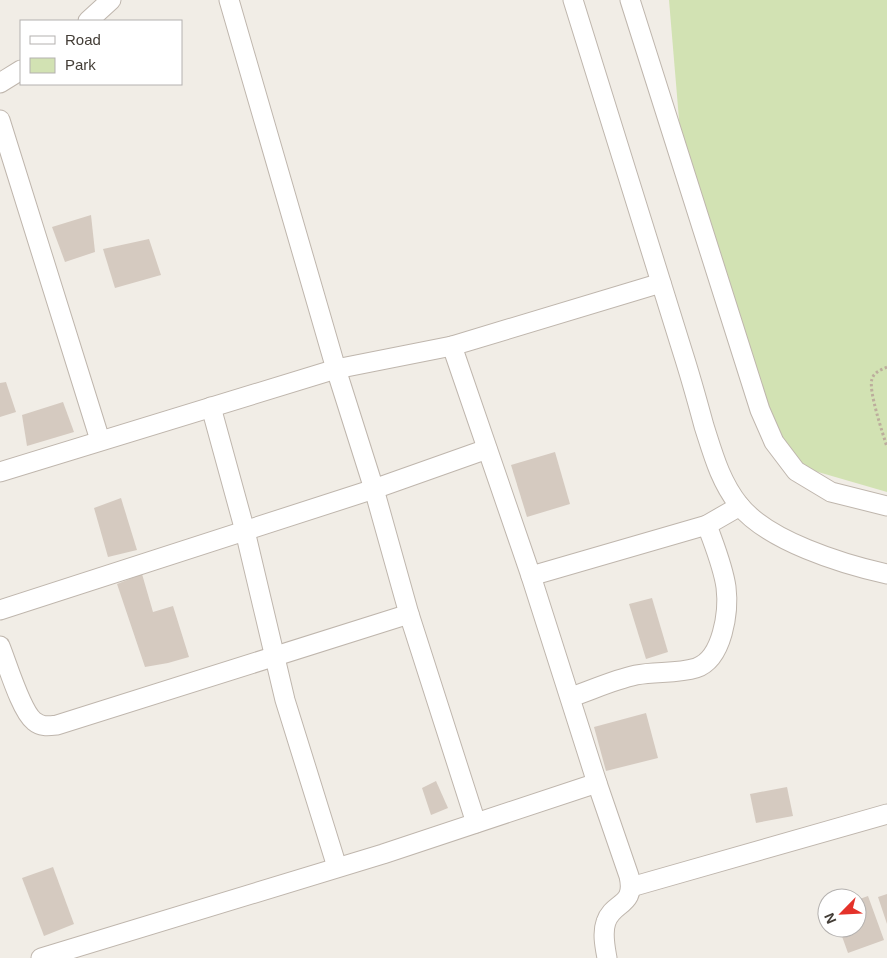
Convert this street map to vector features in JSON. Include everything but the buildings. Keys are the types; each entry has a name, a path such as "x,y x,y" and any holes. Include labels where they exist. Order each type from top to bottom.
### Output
{"street":[{"path":"89,20 111,0"},
{"path":"229,0 336,368 374,489 410,614 476,823"},
{"path":"573,0 716,467 728,490 755,521 776,535 819,554 887,574"},
{"path":"630,0 760,410 774,442 796,471 831,492 887,506"},
{"path":"0,83 20,71"},
{"path":"0,120 100,440"},
{"path":"0,472 336,368 452,346 661,283"},
{"path":"452,346 531,576 631,887 628,899 610,914 606,922 604,932 607,958"},
{"path":"211,407 245,531 285,700 337,867"},
{"path":"0,610 374,489 487,449"},
{"path":"531,576 707,525 740,506"},
{"path":"570,697 637,675 697,668 707,662 721,639 727,601 722,570 707,525"},
{"path":"0,646 26,711 34,722 45,726 56,726 410,614"},
{"path":"41,958 337,867 597,783"},
{"path":"631,887 887,814"}],"path":[{"path":"887,367 876,373 872,379 872,390 887,447"}],"green space":[{"path":"669,0 887,0 887,492 787,463 684,179"}]}
